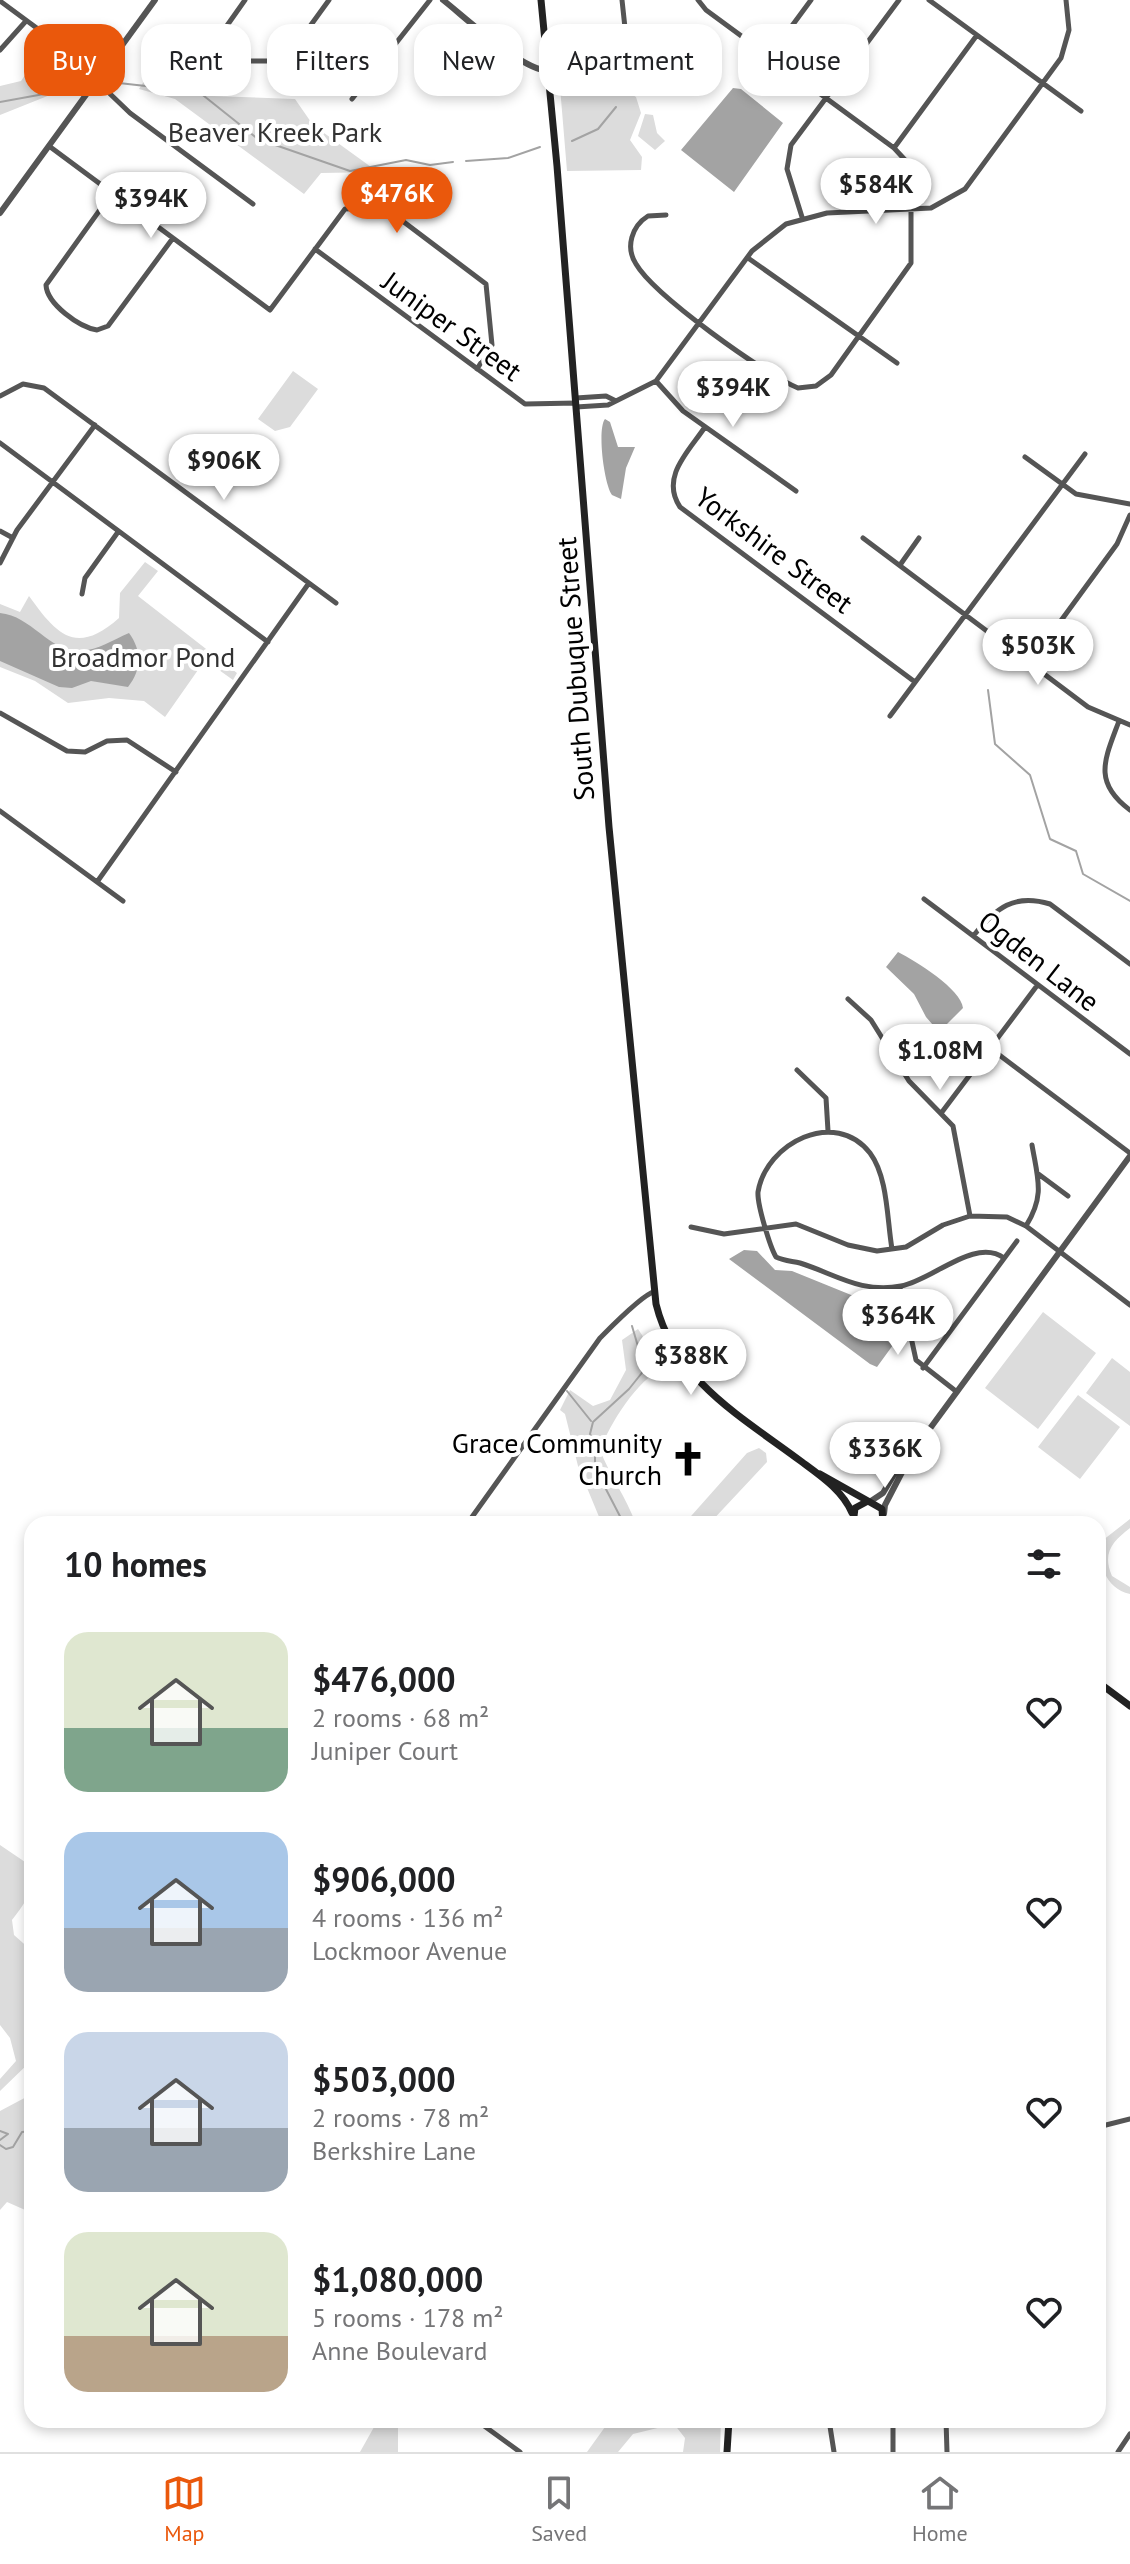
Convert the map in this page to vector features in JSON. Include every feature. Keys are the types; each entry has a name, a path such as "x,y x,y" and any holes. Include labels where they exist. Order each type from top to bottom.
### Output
{"main road":[{"name":"South Dubuque Street","path":"541,0 544,24"},
{"name":"South Dubuque Street","path":"551,96 609,827 654,1292 665,1335 693,1377 818,1473"},
{"path":"818,1473 870,1501 882,1516"},
{"path":"818,1473 843,1496 850,1516"},
{"path":"854,1516 858,1504 870,1501"},
{"path":"1106,1688 1130,1706"},
{"path":"727,2452 728,2428"}],"street":[{"path":"125,42 155,0"},
{"path":"245,0 214,44 213,54 220,60 280,61 292,51 329,0"},
{"path":"352,99 430,0"},
{"path":"443,0 508,51 539,69"},
{"path":"622,0 625,24"},
{"path":"698,0 706,10 738,34"},
{"path":"793,24 811,0"},
{"path":"802,217 787,169 788,154 899,0"},
{"path":"929,0 1081,111"},
{"path":"796,491 683,411 656,381 768,236 802,217 912,211 945,203 965,189 1045,84 1067,43 1066,0"},
{"path":"0,1 30,24"},
{"path":"0,50 26,21"},
{"path":"894,148 977,35"},
{"path":"0,213 86,96"},
{"path":"112,96 130,113 253,204"},
{"path":"666,215 656,213 642,220 632,234 631,253 640,271 700,323 798,388 816,386 831,375 911,263 911,174 907,162 894,148 823,96"},
{"path":"49,146 270,310 345,209 384,207 486,284 492,345 477,369"},
{"path":"112,193 46,285 49,299 84,325 97,330 108,326 173,238"},
{"name":"Juniper Street","path":"315,249 528,406 576,403 606,396 614,400 637,393 656,381"},
{"path":"748,258 897,363"},
{"path":"0,396 12,387 34,384 95,425 336,603"},
{"path":"0,563 13,538 95,425"},
{"name":"Yorkshire Street","path":"705,427 674,474 672,487 680,507 915,682"},
{"path":"0,443 268,642"},
{"path":"890,716 1085,454"},
{"path":"1025,457 1083,497 1130,504"},
{"path":"1030,663 1117,544 1130,515"},
{"path":"0,531 13,538"},
{"path":"82,594 85,578 118,532"},
{"path":"863,538 1088,707 1130,725"},
{"path":"900,565 919,538"},
{"path":"97,882 309,583"},
{"path":"0,713 67,751 85,752 107,741 127,740 176,772"},
{"path":"1119,721 1104,764 1104,777 1107,787 1130,810"},
{"path":"0,811 123,901"},
{"name":"Ogden Lane","path":"924,899 974,935 1036,987 1130,1054"},
{"path":"974,935 1003,904 1035,899 1050,904 1130,964"},
{"path":"942,1112 1036,987"},
{"path":"848,999 871,1020 909,1081 942,1112 957,1136 970,1216"},
{"path":"885,1516 885,1505 912,1453 1130,1155 990,1048"},
{"path":"797,1070 826,1098 828,1131"},
{"path":"892,1249 877,1165 859,1143 828,1131 794,1141 764,1177 758,1197 772,1251 784,1261 798,1262 848,1283 900,1287 934,1276 970,1253 993,1253 1004,1258"},
{"path":"1026,1226 1038,1206 1032,1145"},
{"path":"1037,1172 1068,1196"},
{"path":"691,1227 724,1234 766,1225 796,1224 862,1249 892,1249 915,1243 943,1225 970,1216 1007,1217 1026,1226 1130,1305"},
{"path":"923,1368 1017,1241"},
{"path":"900,1287 912,1353 923,1368 957,1392"},
{"path":"473,1516 600,1338 625,1318 642,1295 654,1292"},
{"path":"870,1501 883,1493 905,1456 912,1453"},
{"path":"1106,2125 1130,2119"},
{"path":"487,2428 520,2452"},
{"path":"830,2428 834,2452"},
{"path":"893,2428 893,2452"},
{"path":"946,2428 947,2452"},
{"path":"1118,2452 1129,2437"}],"green space":[{"path":"24,77 24,96 48,96 0,115 0,86 21,81"},
{"name":"Beaver Kreek Park","path":"164,96 295,99 313,125 378,172 321,173 304,194 175,99"},
{"path":"561,96 636,97 641,113 630,140 642,157 641,170 567,171"},
{"path":"645,114 653,115 657,133 665,141 655,150 638,136"},
{"path":"293,371 318,389 290,427 275,431 258,419"},
{"name":"Broadmor Pond","path":"145,562 158,571 138,596 237,673 233,680 205,660 165,717 144,701 109,698 68,703 35,681 0,667 0,604 20,612 29,596 58,630 79,638 91,636 119,618 120,593"},
{"path":"1043,1312 1096,1353 1038,1429 985,1388"},
{"path":"638,1329 664,1368 635,1392 610,1428 600,1450 633,1516 599,1516 578,1466 565,1414 560,1410 570,1390 593,1406 610,1400 626,1370 622,1340"},
{"path":"1112,1358 1130,1372 1130,1426 1086,1393"},
{"path":"1078,1395 1120,1427 1080,1479 1038,1447"},
{"path":"759,1448 766,1453 767,1462 716,1516 691,1516 747,1453"},
{"path":"1130,1519 1130,1528 1110,1549 1108,1561 1112,1576 1130,1587 1130,1594 1114,1586 1106,1576 1106,1538"},
{"path":"0,1845 24,1861 24,1903 12,1920 14,1935 24,1944 24,2068 0,2091 0,2079 16,2061 10,2038 0,2025"},
{"path":"24,2098 24,2209 7,2202 0,2210 0,2111"},
{"path":"374,2428 398,2428 398,2452 360,2452"},
{"path":"604,2428 658,2428 633,2434 618,2452 587,2452"},
{"path":"677,2428 721,2428 720,2452 683,2452 685,2438"}],"shaded area":[{"path":"733,88 738,89 738,96 750,96 783,123 734,192 681,150"},
{"path":"605,419 610,422 618,447 635,447 626,468 621,499 612,495 604,469 602,434"},
{"path":"0,613 22,620 69,650 93,649 129,633 138,653 136,674 128,687 91,681 72,688 59,687 0,661"},
{"path":"898,952 936,976 955,992 960,1001 963,1008 939,1032 926,1017 914,994 886,967"},
{"path":"744,1250 757,1251 775,1270 792,1271 871,1305 875,1332 893,1345 877,1367 729,1259"}],"waterway":[{"path":"125,84 199,92 258,139 350,171 406,160 430,165 453,162"},
{"path":"0,102 33,96"},
{"path":"572,141 598,129 616,107"},
{"path":"466,161 508,158 540,147"},
{"path":"988,690 995,744 1030,775 1050,839 1076,851 1083,874 1130,901"},
{"path":"632,1326 644,1367"},
{"path":"620,1516 595,1468 595,1443 590,1434 593,1422 629,1389 645,1369 671,1359"},
{"path":"567,1391 591,1421"},
{"path":"0,2131 8,2134 0,2140"},
{"path":"0,2145 6,2149 13,2147 24,2132"}],"place":[{"name":"Grace Community Church","path":"688,1459"}]}
